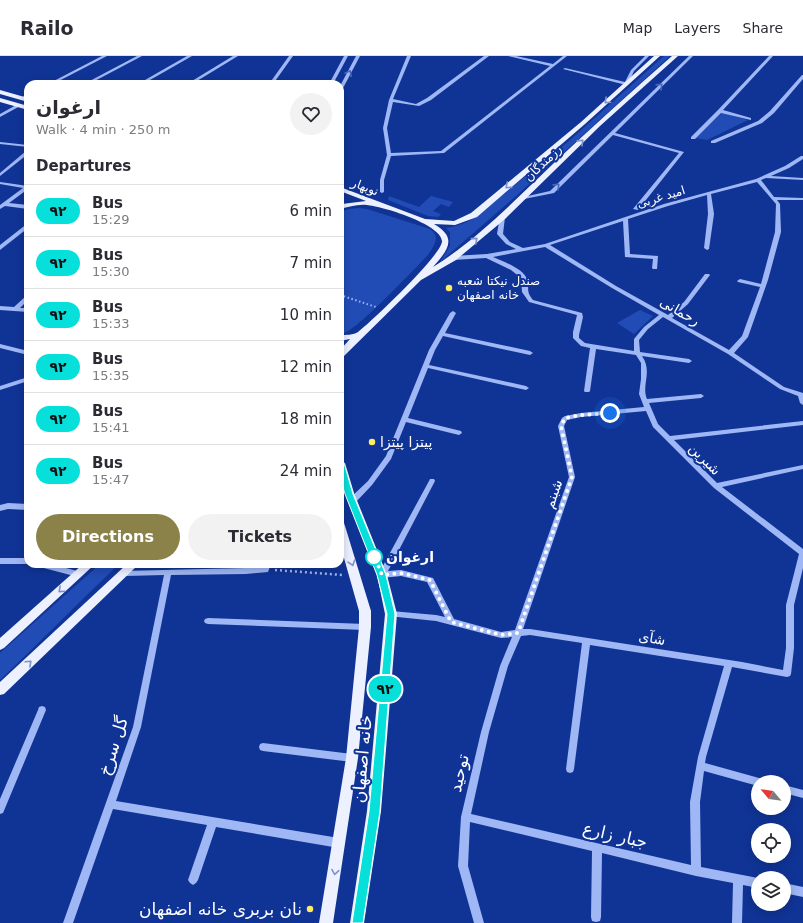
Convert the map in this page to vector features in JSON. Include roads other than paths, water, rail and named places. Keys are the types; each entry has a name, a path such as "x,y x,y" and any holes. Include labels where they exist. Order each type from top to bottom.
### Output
{"main road":[{"name":"رزمندگان","path":"424,221 455,223 474,215 583,123 656,56"},
{"name":"رزمندگان","path":"421,278 453,258 502,217 597,126 675,56"},
{"path":"0,92 24,99"},
{"path":"0,100 24,107"},
{"name":"نوبهار","path":"344,190 383,205"},
{"path":"344,206 364,203 383,205 424,221 441,232 445,236 446,242 444,248 421,278 357,336 344,351"},
{"path":"344,338 357,336"},
{"name":"خانه اصفهان","path":"344,476 352,501 382,575 391,614 374,811 357,923"},
{"name":"خانه اصفهان","path":"326,923 352,758 365,627 365,612 356,576 344,538"},
{"path":"0,645 85,568"},
{"path":"0,690 130,568"}],"street":[{"path":"58,80 105,56"},
{"path":"94,80 140,56"},
{"path":"147,80 190,56"},
{"path":"196,80 236,56"},
{"path":"274,80 291,56"},
{"path":"333,80 346,56"},
{"path":"344,82 358,56"},
{"path":"382,192 382,180 389,155 385,128 391,100 409,56"},
{"path":"391,100 417,105 429,99 487,56"},
{"path":"510,56 553,65"},
{"path":"389,155 442,152 565,56"},
{"path":"565,69 626,84 632,71 647,56"},
{"path":"521,199 552,192 690,56"},
{"path":"693,138 771,56"},
{"path":"713,142 760,122 772,112 803,76"},
{"path":"0,116 20,106"},
{"path":"720,111 749,119"},
{"path":"612,134 682,152 636,209"},
{"path":"0,144 24,146"},
{"path":"0,175 24,155"},
{"name":"امید غربی","path":"453,258 487,256 546,245 666,205 758,180 788,167 803,157"},
{"path":"766,177 803,179"},
{"path":"730,353 745,337 763,286 778,232 778,204 758,180"},
{"path":"0,183 24,187"},
{"path":"2,206 24,189"},
{"path":"707,248 711,214 709,194"},
{"path":"773,198 803,199"},
{"path":"2,206 24,207"},
{"path":"502,217 500,234 508,243 523,250"},
{"path":"625,219 627,256 656,257 655,268"},
{"path":"0,248 24,227"},
{"name":"رحمانی","path":"546,245 730,353 782,388 802,394"},
{"path":"487,256 520,273 524,278 524,289 526,296 531,301 580,314 575,332 576,338 583,344 689,361"},
{"path":"637,352 636,340 646,328 686,303 707,275"},
{"path":"740,280 763,286"},
{"path":"16,309 24,301"},
{"path":"0,308 24,310"},
{"path":"352,501 370,483 389,456 432,350 454,313"},
{"path":"441,334 530,354"},
{"path":"0,346 24,352"},
{"path":"588,391 593,346"},
{"name":"شیرین","path":"637,352 644,363 642,394 655,425 716,486 803,553"},
{"path":"426,366 526,388"},
{"path":"0,388 24,380"},
{"path":"802,394 803,403"},
{"path":"645,401 701,396"},
{"name":"شبنم","path":"518,633 572,477 561,426 565,418 581,415 648,409"},
{"path":"404,419 459,433"},
{"path":"668,438 803,423"},
{"path":"716,486 803,467"},
{"path":"382,575 432,482"},
{"path":"0,508 8,506 24,507"},
{"name":"شآی","path":"391,614 436,618 501,635 530,632 728,663 787,674 790,648 790,605 803,553"},
{"path":"0,561 24,561"},
{"path":"55,568 78,574"},
{"path":"125,574 246,572 262,568"},
{"name":"گل سرخ","path":"68,923 137,727 168,573"},
{"path":"382,575 401,573 430,580 451,622"},
{"path":"208,621 365,627"},
{"name":"توحید","path":"478,923 462,866 466,817 485,732 504,666 518,633"},
{"path":"570,769 586,641"},
{"path":"696,870 695,802 701,766 728,663"},
{"path":"0,810 42,710"},
{"path":"263,747 352,758"},
{"path":"701,766 751,780"},
{"path":"791,791 803,794"},
{"path":"109,804 339,843"},
{"name":"جبار زارع","path":"466,817 597,848 751,882"},
{"path":"192,880 213,821"},
{"path":"596,917 597,848"},
{"path":"737,923 738,879"},
{"path":"791,889 803,892"}],"place":[{"name":"صندل نیکتا شعبه خانه اصفهان","path":"449,288"},
{"name":"پیتزا پیتزا","path":"372,442"},
{"name":"ارغوان","path":"374,557"},
{"name":"نان بربری خانه اضفهان","path":"310,909"}]}
